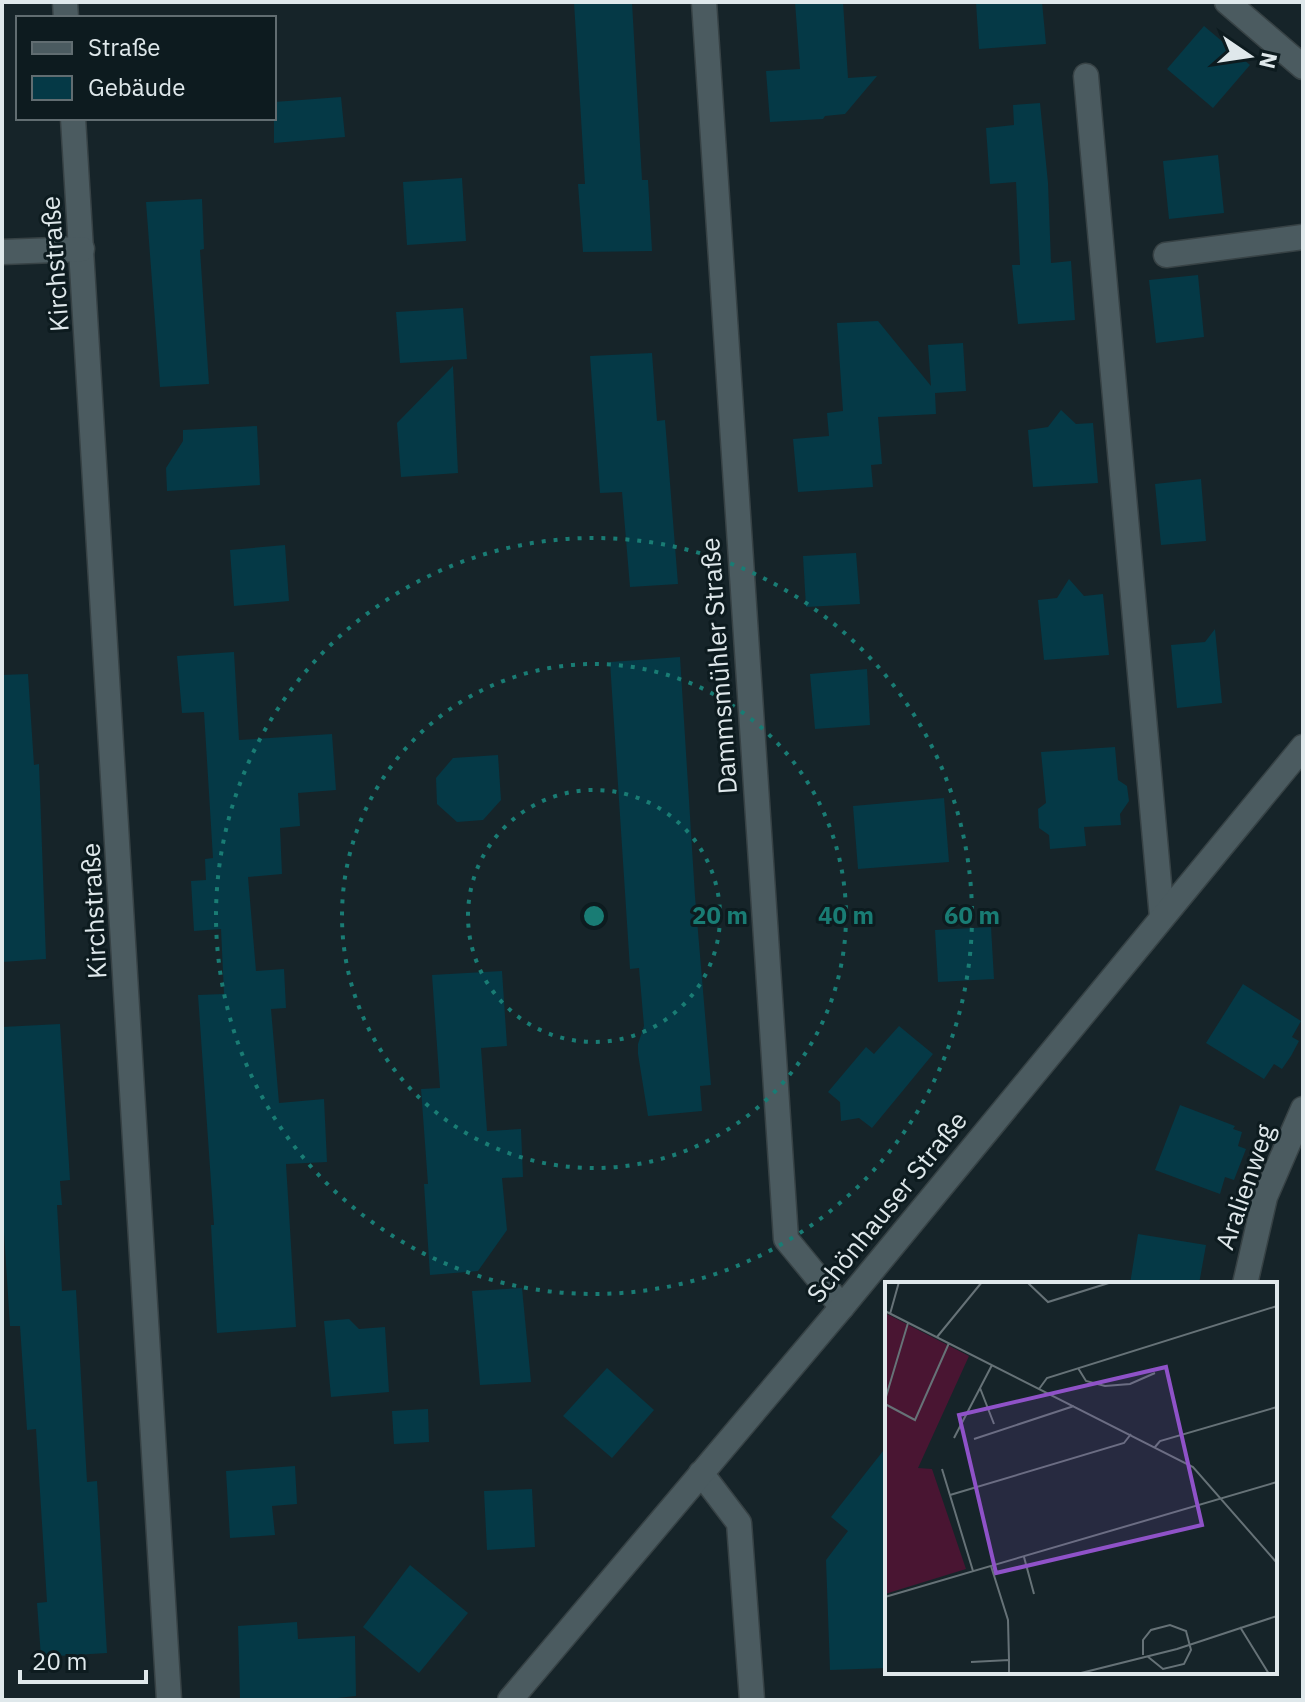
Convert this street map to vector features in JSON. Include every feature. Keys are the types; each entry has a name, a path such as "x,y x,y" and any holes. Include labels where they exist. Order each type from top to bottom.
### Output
{"street":[{"name":"Dammsmühler Straße","path":"704,2 786,1239 842,1307"},
{"path":"1227,2 1303,67"},
{"path":"1086,76 1162,917"},
{"name":"Kirchstraße","path":"73,120 169,1700"},
{"path":"1166,255 1303,237"},
{"path":"2,252 82,249"},
{"name":"Schönhauser Straße","path":"510,1700 842,1307 1303,747"},
{"name":"Aralienweg","path":"1245,1282 1265,1197 1303,1109"},
{"path":"701,1473 739,1523 752,1700"}],"building":[{"path":"574,2 632,2 642,180 648,180 652,251 583,252 578,184 585,184"},
{"path":"795,2 843,2 848,78 877,76 845,114 825,116 823,119 770,122 766,71 800,69"},
{"path":"976,2 1042,2 1046,44 979,49"},
{"path":"1204,26 1250,65 1213,108 1167,69"},
{"path":"341,97 345,137 274,143 276,102"},
{"path":"1040,103 1048,183 1051,263 1071,261 1075,320 1018,324 1012,265 1020,265 1016,182 990,184 986,128 1014,125 1013,105"},
{"path":"1218,155 1224,213 1169,219 1163,161"},
{"path":"462,178 466,241 407,245 403,182"},
{"path":"202,199 204,249 200,250 209,384 160,387 146,202"},
{"path":"1198,275 1204,337 1156,343 1149,280"},
{"path":"463,308 467,359 400,363 396,312"},
{"path":"878,321 931,386 928,345 963,343 966,391 935,393 936,414 878,417 882,464 871,465 873,487 798,492 793,439 829,436 827,413 843,411 837,323"},
{"path":"652,353 657,421 665,420 678,584 630,587 622,492 600,493 590,356"},
{"path":"453,366 458,473 401,477 397,423"},
{"path":"1061,410 1076,424 1093,423 1098,483 1033,487 1028,430 1048,427"},
{"path":"257,426 260,485 167,491 166,468 183,441 183,430"},
{"path":"1201,479 1206,541 1161,545 1155,484"},
{"path":"285,545 289,601 234,606 230,550"},
{"path":"856,553 860,604 806,607 803,556"},
{"path":"1069,579 1084,596 1103,594 1109,655 1044,660 1038,600 1057,598"},
{"path":"1215,629 1222,703 1177,708 1171,645 1205,642"},
{"path":"234,652 239,740 332,734 336,790 298,793 300,826 280,828 282,874 248,877 256,971 284,969 286,1008 271,1009 279,1103 324,1099 327,1162 286,1164 296,1327 217,1333 211,1225 214,1225 198,995 224,994 221,929 194,931 191,881 206,880 205,859 213,858 204,712 182,713 177,656"},
{"path":"680,657 711,1085 700,1086 702,1111 648,1116 638,1054 644,1026 639,968 630,969 610,662"},
{"path":"867,669 870,725 815,729 810,674"},
{"path":"28,674 34,765 39,764 46,959 2,962 2,675"},
{"path":"1115,747 1118,780 1127,786 1129,801 1120,814 1121,825 1084,827 1086,846 1050,849 1049,835 1039,828 1038,809 1046,803 1041,752"},
{"path":"498,755 501,800 483,820 457,822 437,804 436,778 453,758"},
{"path":"944,798 949,862 858,869 853,806"},
{"path":"991,927 994,979 938,982 935,930"},
{"path":"502,971 507,1046 481,1048 487,1131 521,1129 523,1177 502,1178 507,1230 478,1271 430,1275 424,1184 428,1184 421,1089 440,1088 432,975"},
{"path":"1243,984 1301,1021 1292,1037 1299,1041 1291,1056 1282,1069 1274,1064 1264,1079 1206,1043"},
{"path":"60,1024 70,1180 60,1181 62,1205 57,1205 62,1291 76,1290 87,1482 97,1481 107,1653 41,1657 37,1603 47,1602 36,1429 27,1430 20,1326 10,1326 2,1201 2,1027"},
{"path":"899,1026 933,1054 872,1128 859,1118 841,1121 840,1102 828,1092 866,1047 874,1054"},
{"path":"1180,1105 1235,1126 1233,1129 1242,1132 1238,1146 1246,1149 1234,1180 1225,1177 1220,1194 1155,1170"},
{"path":"1138,1234 1206,1245 1199,1282 1130,1282"},
{"path":"522,1288 531,1382 480,1385 472,1291"},
{"path":"349,1319 359,1329 385,1327 389,1392 331,1397 324,1321"},
{"path":"607,1368 654,1410 612,1458 563,1416"},
{"path":"428,1409 429,1442 394,1444 392,1411"},
{"path":"885,1449 885,1668 830,1670 826,1560 848,1531 831,1517"},
{"path":"295,1466 297,1504 272,1506 275,1535 230,1538 226,1471"},
{"path":"532,1489 535,1547 487,1550 484,1491"},
{"path":"410,1565 468,1613 419,1673 363,1627"},
{"path":"297,1622 298,1639 355,1636 356,1696 319,1700 240,1700 238,1626"}]}
